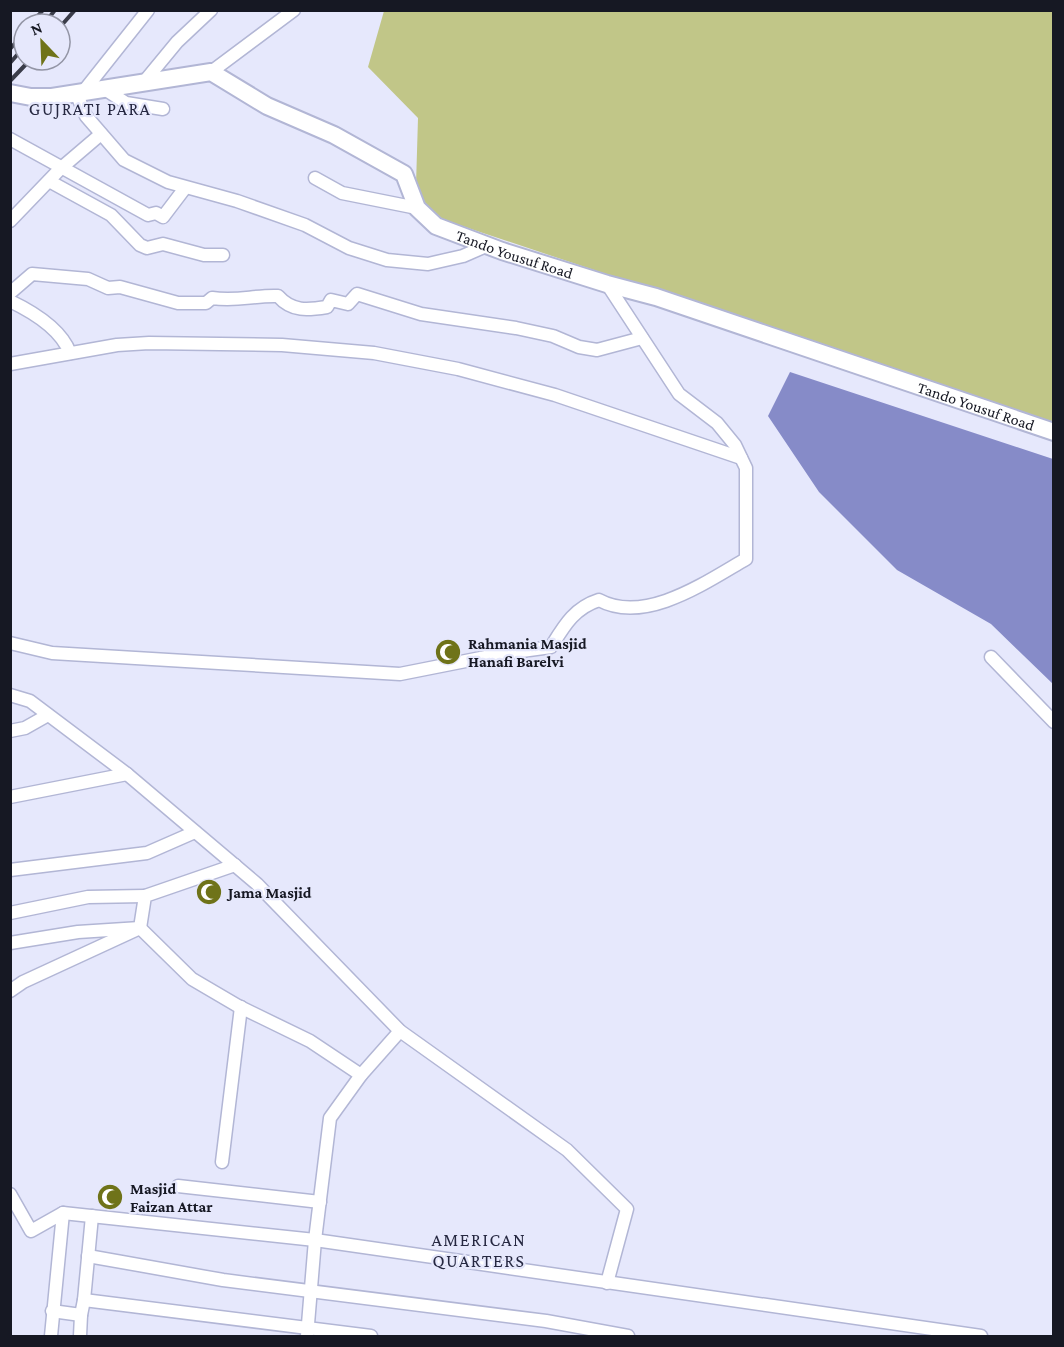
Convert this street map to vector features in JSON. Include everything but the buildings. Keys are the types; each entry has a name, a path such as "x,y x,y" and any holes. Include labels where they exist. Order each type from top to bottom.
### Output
{"street":[{"path":"79,92 148,10"},
{"path":"144,82 177,42 211,10"},
{"path":"12,94 31,97 79,92 211,72 294,10"},
{"name":"Tando Yousuf Road","path":"211,72 267,106 334,135 404,174 417,208 436,226 486,246 656,297 1053,432"},
{"path":"103,88 126,103 163,109"},
{"path":"79,92 86,116 124,159 168,182 237,201 305,225 349,248 387,260 428,264 463,256 486,246"},
{"path":"10,221 63,166 101,134"},
{"path":"10,139 63,166 148,215 156,213 163,217 185,188"},
{"path":"315,178 342,193 417,208"},
{"path":"49,181 111,215 140,245 147,248 163,244 204,255 223,255"},
{"path":"10,292 32,274 88,279 108,288 120,287 178,303 206,303 212,298 236,302 256,296 278,296 285,304 308,310 327,307 331,300 348,304 357,294 421,314 516,328 553,336 579,347 597,350 642,338"},
{"path":"10,643 52,653 400,674 501,654 551,647 567,620 583,605 599,600 609,605 625,608 656,603 692,589 746,559 746,468 735,445 717,423 679,394 607,284"},
{"path":"10,302 33,312 65,340 70,353"},
{"path":"10,364 70,353 149,343 282,345 374,353 458,369 555,395 741,458"},
{"path":"991,657 1053,722"},
{"path":"10,695 30,701 127,774 256,884 400,1031 567,1150 627,1209 607,1283"},
{"path":"10,731 25,728 48,715"},
{"path":"10,797 127,774"},
{"path":"10,870 147,853 195,832"},
{"path":"10,913 88,897 145,896 235,865"},
{"path":"140,928 145,896"},
{"path":"10,991 23,982 140,928"},
{"path":"10,943 78,932 140,928 192,979 241,1007 310,1041 361,1075"},
{"path":"222,1162 241,1007"},
{"path":"308,1332 315,1240 330,1118 361,1075 400,1031"},
{"path":"178,1186 320,1202"},
{"path":"10,1194 31,1231 63,1213 315,1240 981,1336"},
{"path":"51,1336 63,1213"},
{"path":"80,1336 92,1216"},
{"path":"88,1256 223,1280 546,1321 628,1336"},
{"path":"84,1300 308,1332 371,1336"},
{"path":"52,1311 81,1315"}],"green space":[{"path":"384,11 1053,11 1053,423 429,215 416,185 418,118 368,67"}],"water":[{"path":"790,372 1053,459 1053,684 991,624 897,570 819,492 768,416"}],"railway":[{"path":"72,13 75,10"},
{"path":"10,81 19,72"}],"place":[{"name":"Rahmania Masjid Hanafi Barelvi","path":"448,652"},
{"name":"Jama Masjid","path":"209,892"},
{"name":"Masjid Faizan Attar","path":"110,1197"}],"district":[{"name":"GUJRATI PARA","path":"90,109"},
{"name":"AMERICAN QUARTERS","path":"479,1250"}]}
